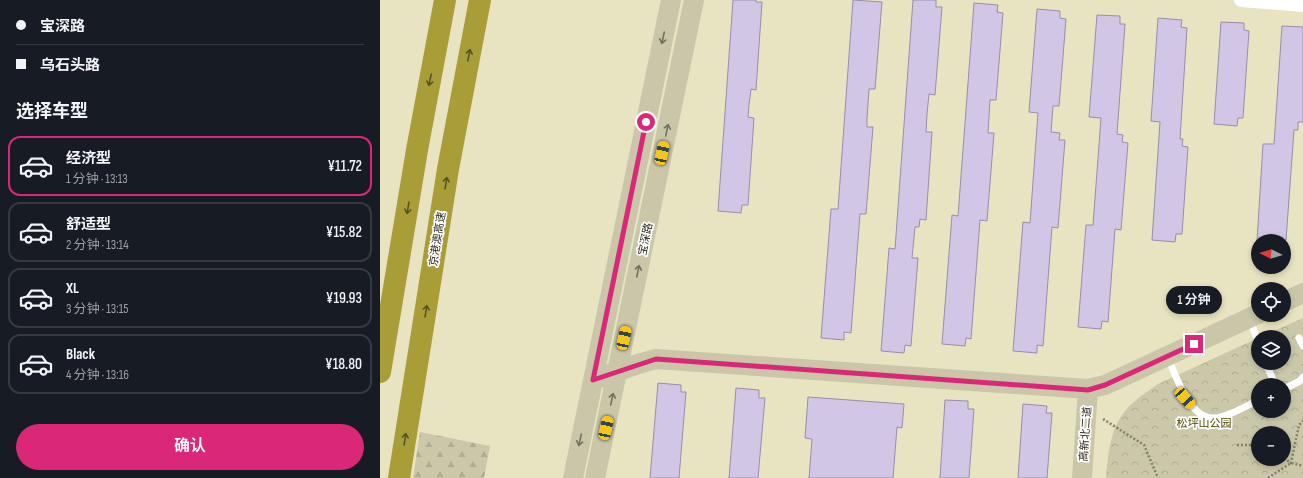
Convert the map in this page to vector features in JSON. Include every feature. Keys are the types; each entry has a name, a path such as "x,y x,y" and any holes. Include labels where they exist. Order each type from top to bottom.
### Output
{"highway":[{"path":"380,372 417,150 446,0"},
{"name":"京港澳高速","path":"399,478 448,169 480,0"}],"street":[{"name":"宝深路","path":"573,478 671,0"},
{"name":"宝深路","path":"595,478 694,0"},
{"path":"1241,0 1303,5"},
{"path":"1291,299 1303,293"},
{"path":"593,380 656,359 1088,390 1105,385 1251,317"},
{"name":"高新北二道","path":"1082,478 1088,390"}],"lane":[{"path":"1299,338 1303,346"},
{"path":"1167,356 1185,398 1203,416 1212,418 1220,417 1251,403"},
{"path":"1291,386 1300,381 1303,377"}],"path":[{"path":"1087,409 1144,445 1158,478"},
{"path":"1303,421 1299,425 1291,463 1303,466"},
{"path":"1237,445 1251,444"},
{"path":"1268,478 1286,466"}],"green space":[{"name":"松坪山公园","path":"1303,318 1303,478 1106,478 1109,451 1116,425 1126,410 1133,403 1158,384 1251,341 1251,370 1291,370 1291,330 1276,330"},
{"path":"420,432 490,446 484,478 413,478"}],"building":[{"path":"733,0 756,0 756,2 762,2 756,90 751,89 748,117 754,118 748,205 742,205 741,213 718,211"},
{"path":"853,0 882,2 875,89 869,89 867,127 873,127 866,214 860,214 851,333 844,332 844,340 821,338 831,209 838,209"},
{"path":"913,0 936,0 936,7 942,7 935,95 929,94 927,114 926,132 932,132 926,220 920,219 919,227 915,227 912,258 918,258 911,346 905,345 904,353 881,351 889,248 895,249"},
{"path":"974,3 998,5 997,12 1003,13 996,100 990,100 988,133 994,133 987,221 980,220 971,339 966,338 965,346 942,344 952,215 958,216"},
{"path":"1037,9 1060,11 1060,18 1066,19 1059,106 1053,106 1051,132 1060,133 1059,140 1065,140 1058,228 1052,227 1043,346 1037,345 1037,353 1013,351 1023,222 1030,223 1038,113 1029,112"},
{"path":"1097,15 1120,16 1120,24 1125,24 1117,134 1123,135 1122,142 1128,143 1121,230 1115,229 1108,322 1102,321 1101,329 1078,327 1086,225 1093,225 1101,118 1089,117"},
{"path":"1158,18 1182,20 1181,27 1187,28 1180,139 1183,139 1182,146 1188,147 1182,234 1176,234 1175,242 1152,240 1160,122 1151,121"},
{"path":"1221,22 1244,23 1244,30 1249,31 1243,118 1238,118 1237,126 1214,124"},
{"path":"1282,26 1303,27 1303,122 1298,122 1298,130 1294,130 1286,234 1257,234 1263,144 1274,144"},
{"path":"658,383 681,385 681,392 686,392 679,478 650,478"},
{"path":"736,388 759,390 759,398 765,398 758,478 729,478"},
{"path":"808,397 904,404 902,428 897,427 893,478 809,478 812,439 805,438"},
{"path":"945,400 968,401 968,409 974,409 969,478 940,478"},
{"path":"1023,404 1047,406 1046,413 1052,413 1047,478 1018,478"}],"route":[{"path":"646,122 593,380 656,359 1088,390 1105,385 1194,344"}]}
